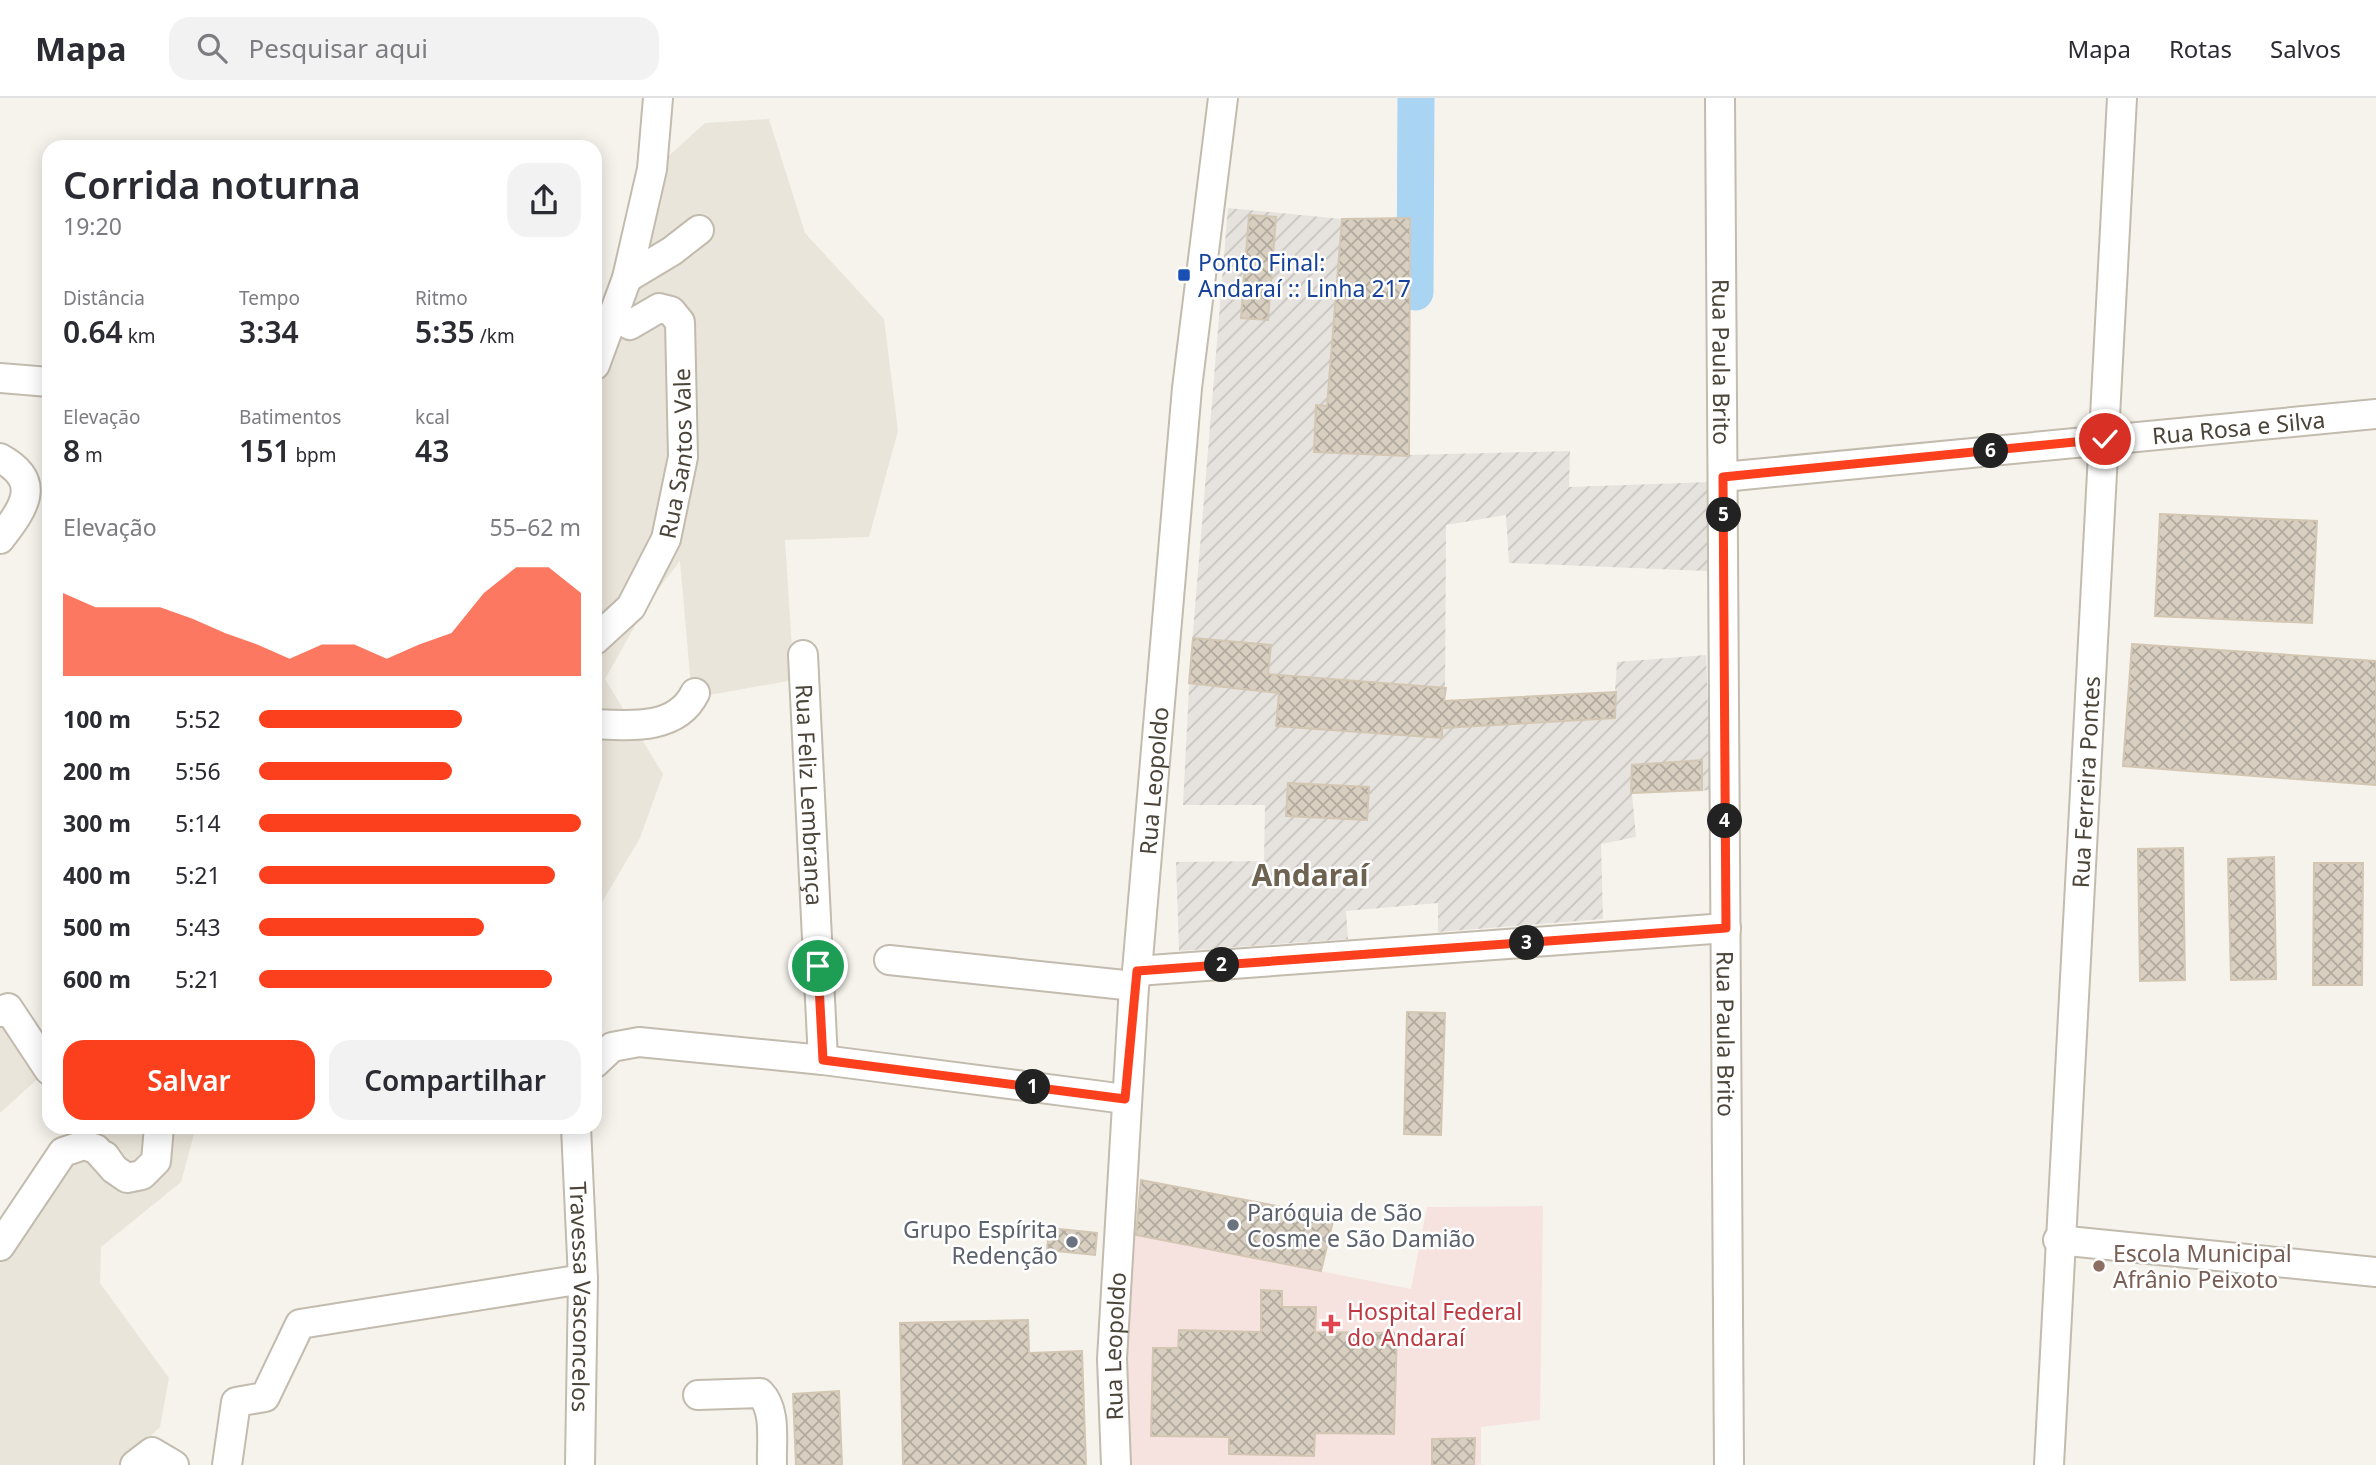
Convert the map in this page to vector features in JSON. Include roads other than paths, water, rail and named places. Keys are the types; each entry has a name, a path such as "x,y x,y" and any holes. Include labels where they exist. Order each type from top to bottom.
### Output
{"street":[{"path":"602,345 627,278 652,169 658,98"},
{"name":"Rua Leopoldo","path":"1116,1465 1111,1359 1125,1099 1187,388 1223,98"},
{"name":"Rua Paula Brito","path":"1720,98 1728,1465"},
{"name":"Rua Ferreira Pontes","path":"2049,1465 2058,1240 2105,439 2122,98"},
{"path":"627,278 672,251 699,230"},
{"name":"Rua Santos Vale","path":"602,634 631,607 666,539 683,457 680,322 671,311 660,308 629,325 613,314"},
{"path":"0,378 42,381"},
{"name":"Rua Rosa e Silva","path":"1723,477 2376,414"},
{"path":"0,458 14,466 22,475 26,489 19,514 0,539"},
{"name":"Rua Feliz Lembrança","path":"803,655 823,1060"},
{"path":"602,723 659,723 689,705 695,692"},
{"path":"889,960 1135,979 1726,928"},
{"path":"4,1010 42,1061"},
{"path":"602,1056 612,1047 639,1041 823,1060 1125,1099"},
{"path":"91,1134 121,1173"},
{"path":"0,1246 63,1152 84,1144 96,1149 121,1173 142,1175 156,1161 158,1134"},
{"name":"Travessa Vasconcelos","path":"576,1134 583,1279 580,1465"},
{"path":"2058,1240 2376,1272"},
{"path":"227,1465 236,1402 265,1396 300,1324 583,1279"},
{"path":"698,1395 760,1393 768,1401 771,1413 772,1465"},
{"path":"135,1465 152,1452 174,1465"}],"waterway":[{"path":"1415,292 1416,98"}],"place":[{"name":"Ponto Final: Andaraí :: Linha 217","path":"1184,275"},
{"name":"Paróquia de São Cosme e São Damião","path":"1233,1225"},
{"name":"Grupo Espírita Redenção","path":"1072,1242"},
{"name":"Escola Municipal Afrânio Peixoto","path":"2099,1266"},
{"name":"Hospital Federal do Andaraí","path":"1331,1324"}],"district":[{"name":"Andaraí","path":"1310,874"}]}
